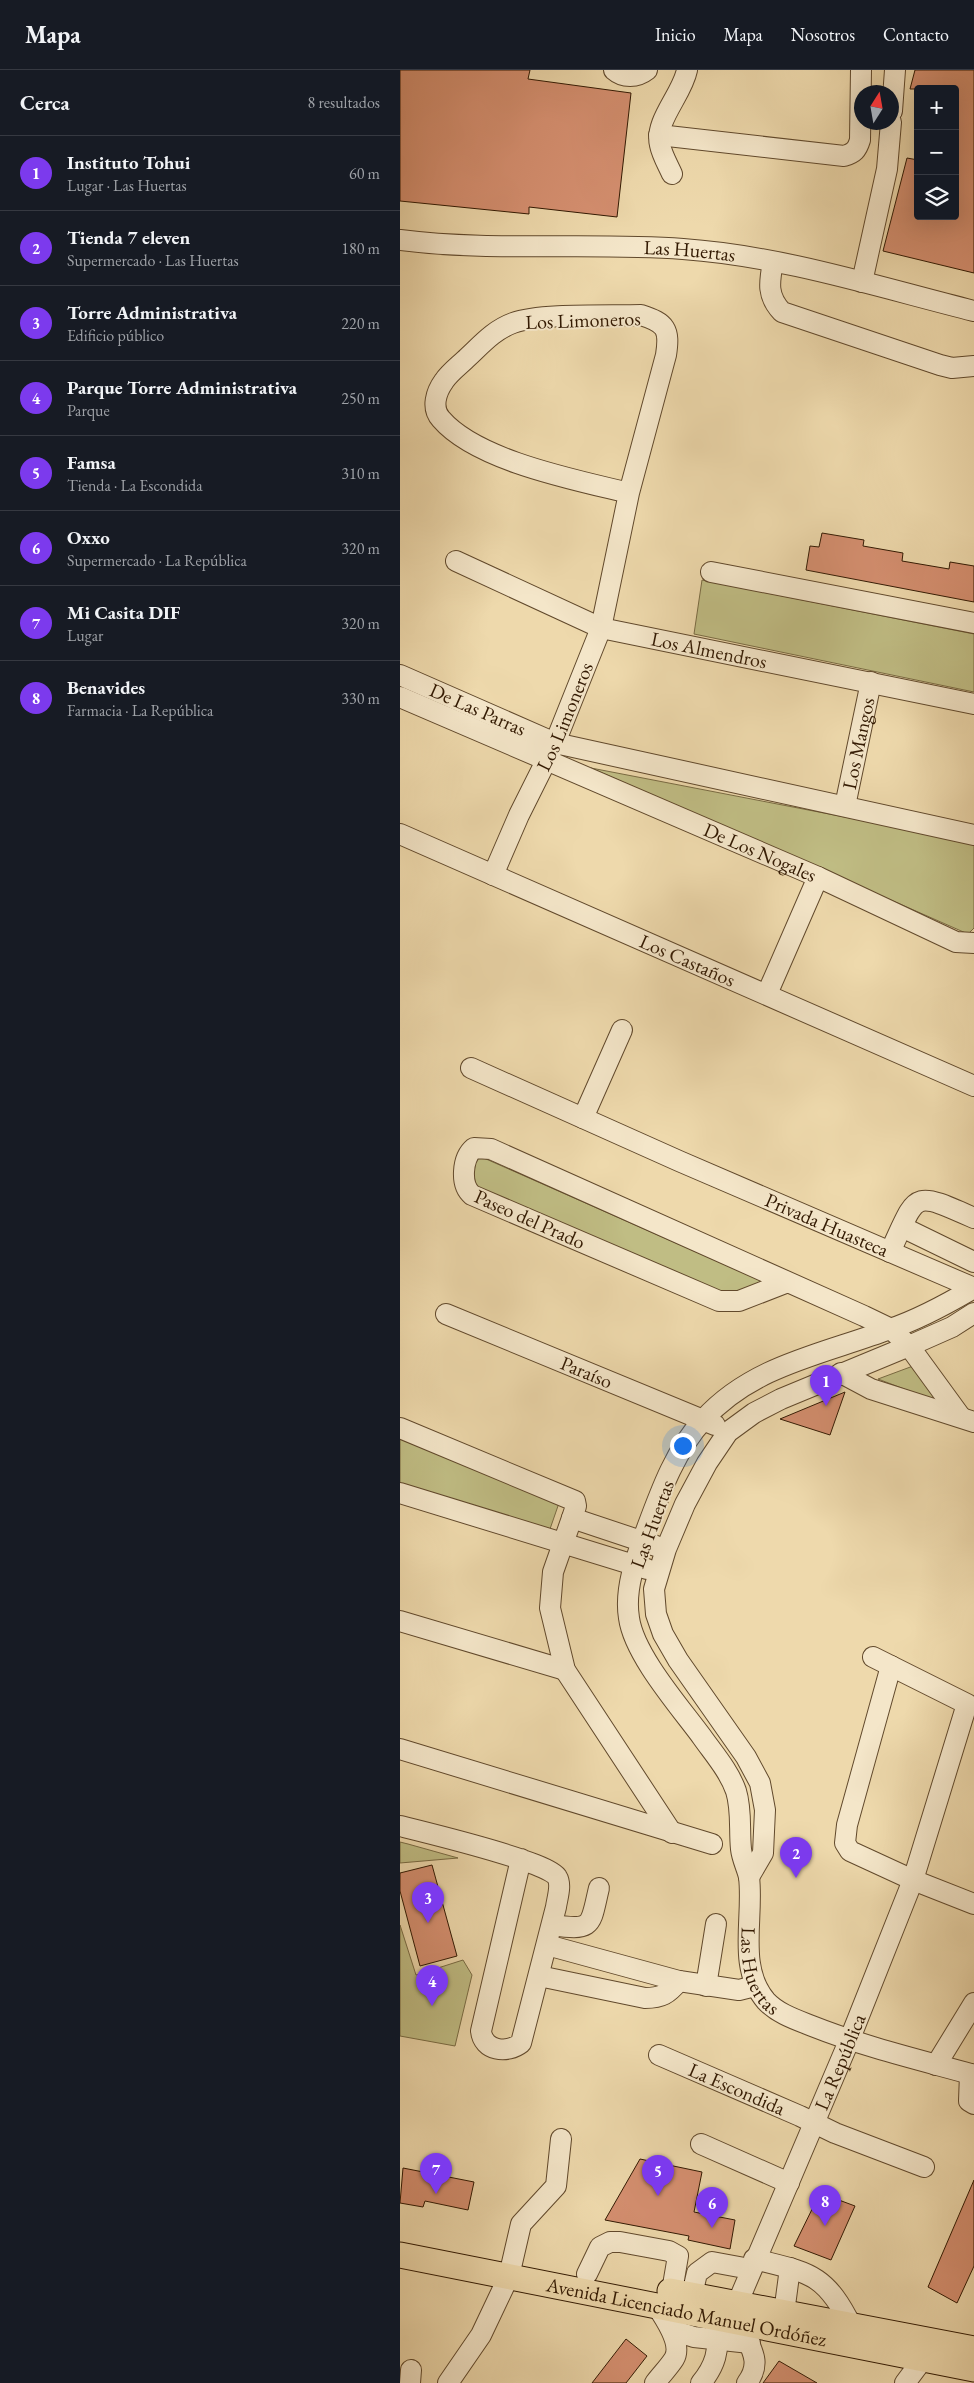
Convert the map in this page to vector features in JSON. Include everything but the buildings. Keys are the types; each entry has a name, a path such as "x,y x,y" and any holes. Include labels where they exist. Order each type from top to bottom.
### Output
{"main road":[{"name":"Avenida Licenciado Manuel Ordóñez","path":"400,2238 510,2268 673,2297 731,2324 784,2313 974,2350"},
{"name":"Avenida Licenciado Manuel Ordóñez","path":"400,2255 510,2268 587,2274 673,2297 731,2324 923,2358 974,2369"}],"street":[{"path":"614,70 619,74 632,76 641,75 647,70"},
{"path":"672,174 661,150 659,135 663,119 672,107 687,70"},
{"path":"659,135 844,156 853,153 858,148 860,140 860,70"},
{"path":"894,85 895,70"},
{"path":"862,282 887,169 890,130"},
{"name":"Las Huertas","path":"400,240 431,244 683,249 744,255 974,310"},
{"path":"773,262 770,288 773,302 782,312 946,367 974,366"},
{"name":"Los Limoneros","path":"493,874 518,815 551,752 601,628 629,493 666,355 668,340 664,326 655,320 641,315 536,318 514,323 493,333 446,378 437,391 435,404 440,418 464,438 509,460 554,475 629,493"},
{"name":"Los Almendros","path":"456,561 601,628 974,704"},
{"path":"711,572 974,623"},
{"name":"De Las Parras","path":"400,675 551,752"},
{"name":"Los Mangos","path":"845,806 871,682"},
{"name":"De Las Parras","path":"400,697 551,752"},
{"path":"551,752 845,806 974,835"},
{"name":"De Los Nogales","path":"551,752 956,942 973,943"},
{"name":"Los Castaños","path":"400,834 974,1086"},
{"path":"767,994 818,877"},
{"path":"583,1118 622,1030"},
{"name":"Privada Huasteca","path":"471,1068 679,1161 974,1288"},
{"name":"Paseo del Prado","path":"788,1282 739,1301 719,1301 472,1195 466,1190 466,1159 474,1148 491,1150 788,1282 891,1329 909,1346 969,1419"},
{"path":"890,1252 911,1207 918,1200 927,1199 974,1218"},
{"path":"902,1227 974,1262"},
{"name":"Las Huertas","path":"972,2075 849,2041 785,2015 769,2004 755,1986 750,1961 749,1877 741,1851 740,1816 736,1792 727,1771 656,1675 638,1645 629,1619 629,1591 635,1565 657,1500 682,1448 703,1420 736,1389 767,1372 891,1329 939,1309 974,1288"},
{"name":"Las Huertas","path":"749,1877 762,1853 765,1810 760,1784 746,1757 678,1660 663,1634 656,1614 654,1589 666,1550 707,1463 728,1432 754,1413 841,1373 952,1327 974,1313"},
{"name":"Paraíso","path":"446,1314 728,1432"},
{"path":"841,1373 871,1389 969,1419"},
{"path":"400,1428 571,1498 576,1506 553,1572 550,1608 565,1670 672,1833"},
{"path":"400,1493 563,1545 659,1572"},
{"path":"572,1518 666,1550"},
{"path":"400,1621 565,1670"},
{"path":"873,1656 971,1705"},
{"path":"891,1666 847,1825 845,1843 850,1851 913,1880 974,1904"},
{"name":"La República","path":"702,2383 716,2359 731,2324 752,2264 815,2123 913,1880 971,1705"},
{"path":"400,1750 712,1844"},
{"path":"400,1826 520,1859 553,1871 557,1876 559,1888 552,1924 522,2043 515,2048 506,2050 487,2045 482,2039 481,2031 520,1859"},
{"path":"552,1924 576,1928 587,1925 592,1920 599,1888"},
{"path":"706,1986 716,1924"},
{"path":"547,1946 679,1981 739,1990 755,1986"},
{"path":"539,1976 645,1998 658,1998 667,1995 679,1981"},
{"path":"936,2065 974,2003"},
{"name":"La Escondida","path":"659,2055 835,2133 924,2167"},
{"path":"972,2075 968,2096 969,2101 974,2104"},
{"path":"448,2383 481,2335 510,2268 521,2224 556,2186 561,2139"},
{"path":"700,2144 789,2183"},
{"path":"587,2274 600,2247 610,2242 670,2251 678,2256 673,2297 672,2330 676,2355 654,2383"},
{"path":"673,2297 712,2262 790,2268 815,2277 831,2290 852,2327"},
{"path":"784,2313 790,2268"},
{"path":"672,2330 681,2335 731,2324 756,2360 752,2376 747,2383"},
{"path":"905,2383 923,2358"}],"shaded area":[{"path":"702,580 974,634 974,692 694,634"},
{"path":"591,768 974,842 974,928 968,934"},
{"path":"477,1155 762,1281 731,1299 471,1188"},
{"path":"913,1366 946,1405 878,1379"},
{"path":"400,1439 559,1503 550,1529 400,1483"},
{"path":"400,1842 408,1844 458,1858 400,1863"},
{"path":"400,1925 416,1975 463,1960 472,1975 455,2046 400,2036"}],"place":[{"name":"Instituto Tohui","path":"826,1406"},
{"name":"Tienda 7 eleven","path":"796,1878"},
{"name":"Torre Administrativa","path":"428,1923"},
{"name":"Parque Torre Administrativa","path":"432,2006"},
{"name":"Mi Casita DIF","path":"436,2194"},
{"name":"Famsa","path":"658,2196"},
{"name":"Benavides","path":"825,2226"},
{"name":"Oxxo","path":"712,2228"}]}
